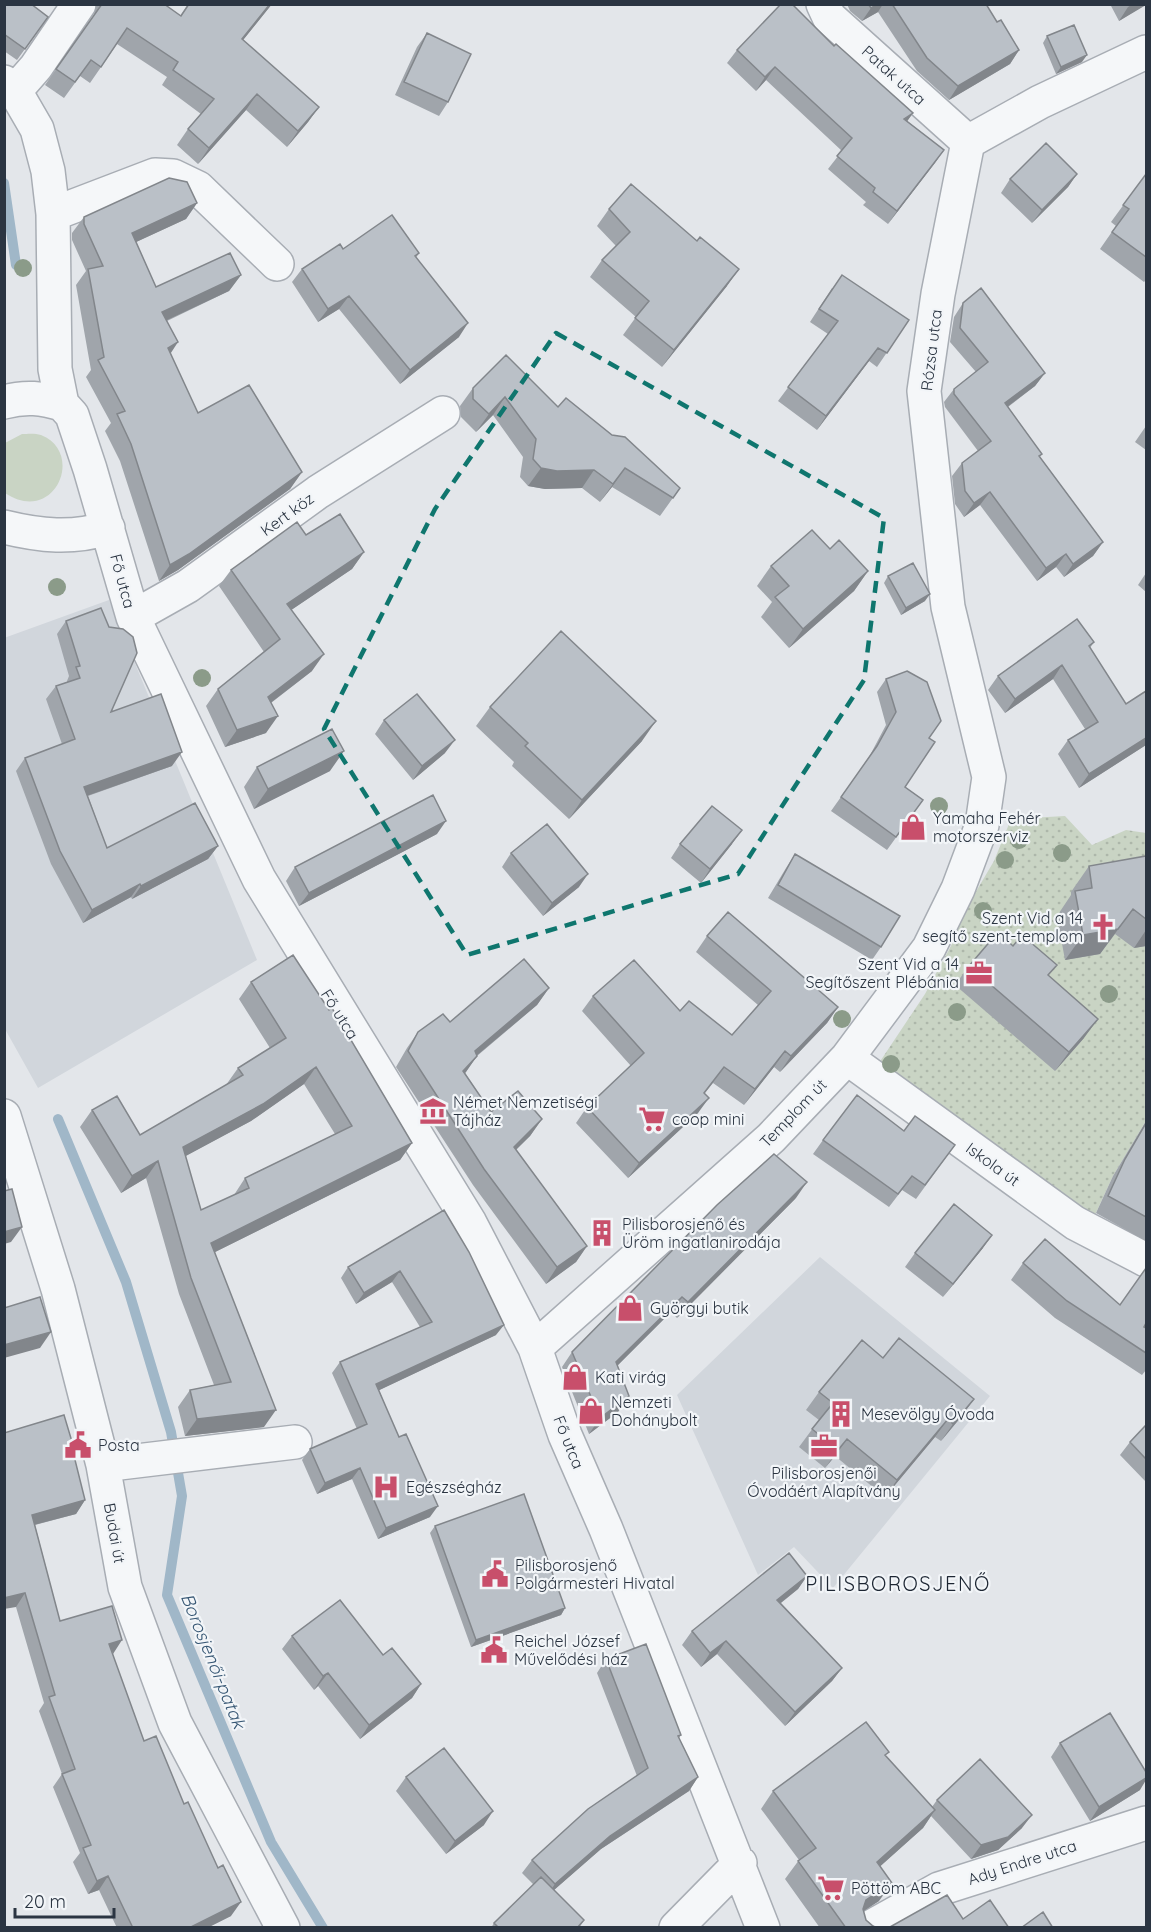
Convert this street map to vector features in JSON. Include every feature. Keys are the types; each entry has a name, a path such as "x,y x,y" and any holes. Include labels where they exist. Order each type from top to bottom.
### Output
{"street":[{"path":"10,87 36,67 79,4"},
{"name":"Patak utca","path":"823,4 830,16 968,142"},
{"path":"968,142 1040,102 1146,52"},
{"name":"Fő utca","path":"10,87 37,129 48,171 53,214 55,369 62,404 72,415 133,617 259,879 470,1223 534,1348 565,1435 606,1529 740,1863 763,1928"},
{"name":"Rózsa utca","path":"968,142 938,294 924,391 948,607 989,777 982,825"},
{"path":"53,214 155,175 173,176 198,188 277,264"},
{"path":"4,402 21,398 42,398 62,404"},
{"name":"Kert köz","path":"133,617 188,586 318,492 443,413"},
{"path":"4,527 65,537 87,535 108,528"},
{"name":"Templom út","path":"534,1348 771,1138 847,1058 929,948 958,889 982,825"},
{"name":"Iskola út","path":"847,1058 1075,1223 1146,1260"},
{"name":"Budai út","path":"4,1116 58,1289 103,1465 125,1587 174,1722 283,1928"},
{"path":"103,1465 295,1442"},
{"name":"Ady Endre utca","path":"869,1928 939,1889 1146,1823"},
{"path":"676,1928 740,1863"}],"highlighted area":[{"path":"556,333 884,518 864,680 738,874 467,955 324,729 435,509"}],"shaded area":[{"path":"109,600 257,960 38,1088 5,1029 4,638"},
{"path":"820,1257 990,1396 833,1588 794,1547 758,1575 677,1395"}],"green space":[{"path":"22,434 41,435 54,444 61,456 62,470 58,483 50,494 38,500 22,501 5,493 5,443"},
{"path":"1065,816 1092,845 1126,830 1146,833 1146,1121 1113,1176 1094,1217 879,1063 925,994 952,944 948,939 994,861 1011,819"}],"building":[{"path":"4,4 31,4 48,17 25,49 4,34"},
{"path":"102,4 164,4 181,16 189,4 270,4 242,39 319,107 298,131 257,94 209,148 188,129 214,99 173,70 178,62 127,28 101,67 91,60 75,82 56,69"},
{"path":"781,4 792,4 834,46 836,44 913,113 904,119 944,150 897,211 873,192 875,188 837,156 852,138 775,67 765,77 737,50"},
{"path":"892,4 986,4 997,22 1001,20 1019,50 958,86 927,58"},
{"path":"1074,25 1087,55 1061,67 1047,36"},
{"path":"427,33 471,54 448,102 404,82"},
{"path":"1046,143 1077,174 1042,210 1010,179"},
{"path":"1146,174 1146,257 1112,232 1129,209 1123,205"},
{"path":"169,178 187,182 197,203 132,233 156,287 230,253 241,275 162,312 178,342 168,348 198,413 249,385 302,472 189,554 170,565 131,444 117,414 125,411 98,360 104,357 88,269 103,266 84,224 84,217"},
{"path":"631,184 697,241 700,237 739,269 674,350 635,318 649,301 602,260 630,232 609,209"},
{"path":"392,215 419,253 415,256 468,323 410,370 349,296 328,309 302,269 340,244 343,249"},
{"path":"842,275 909,320 887,353 878,348 826,416 788,387 838,321 819,309"},
{"path":"981,288 1045,373 1005,403 1042,454 1039,456 1103,542 1073,564 1066,554 1046,568 990,492 974,503 965,491 962,463 991,441 954,394 954,389 988,362 960,328 963,303"},
{"path":"506,355 558,407 566,398 612,435 625,437 680,488 673,498 625,468 613,484 594,470 557,471 541,468 533,459 536,439 505,397 489,414 473,399 473,388"},
{"path":"340,514 364,552 287,604 324,654 268,697 278,716 237,730 218,689 280,639 231,570 297,522 306,535"},
{"path":"812,530 830,549 839,540 868,571 803,629 775,597 789,586 771,566"},
{"path":"913,563 930,594 906,608 888,576"},
{"path":"101,608 109,627 123,629 133,637 137,653 111,712 161,694 182,752 84,787 107,848 195,803 218,846 92,910 60,851 25,758 75,739 56,686 80,678 76,667 80,666 66,621"},
{"path":"1077,619 1094,642 1089,646 1126,704 1146,691 1146,738 1089,774 1068,740 1098,722 1062,665 1015,699 998,676"},
{"path":"561,631 656,721 582,800 525,746 528,743 490,707"},
{"path":"907,671 927,682 941,721 929,738 935,742 905,787 923,800 896,837 841,797 877,746 896,712 886,679"},
{"path":"417,694 455,740 422,766 384,720"},
{"path":"332,729 344,751 268,789 257,767"},
{"path":"433,795 446,821 309,893 295,867"},
{"path":"712,806 742,830 710,869 680,844"},
{"path":"547,824 588,874 552,903 511,853"},
{"path":"795,854 900,916 881,947 778,885"},
{"path":"1146,856 1146,919 1133,909 1118,929 1083,935 1075,891 1092,888 1089,866"},
{"path":"728,912 838,1007 791,1056 785,1051 755,1089 724,1067 704,1093 709,1098 639,1163 587,1107 644,1053 593,996 634,960 680,1011 689,1001 732,1035 771,991 707,936"},
{"path":"998,932 1013,946 1022,935 1057,965 1048,975 1098,1019 1069,1052 969,966"},
{"path":"293,955 329,1010 332,1008 412,1143 211,1243 276,1410 197,1419 190,1390 231,1382 191,1278 158,1161 132,1176 92,1110 117,1096 140,1135 243,1075 238,1068 286,1038 251,982","holes":["316,1067 352,1126 245,1178 249,1188 201,1210 183,1147 263,1104"]},
{"path":"524,959 549,988 475,1051 477,1056 463,1071 491,1112 518,1091 542,1119 514,1147 587,1246 557,1267 484,1169 408,1051 418,1032 443,1014 450,1022"},
{"path":"857,1095 904,1131 915,1116 955,1145 925,1185 912,1176 898,1194 823,1140"},
{"path":"1146,1123 1146,1217 1108,1196 1125,1159"},
{"path":"774,1154 807,1182 688,1302 682,1297 616,1362 629,1396 600,1418 572,1352 717,1205"},
{"path":"12,1189 22,1227 4,1232 4,1191"},
{"path":"954,1204 992,1235 953,1284 915,1253"},
{"path":"444,1210 469,1252 504,1325 376,1384 399,1437 406,1434 438,1506 386,1528 360,1468 325,1483 310,1449 367,1424 340,1362 432,1322 400,1271 364,1293 348,1267"},
{"path":"1045,1239 1120,1305 1146,1268 1146,1323 1144,1327 1146,1328 1146,1353 1067,1301 1023,1263"},
{"path":"40,1297 51,1332 4,1345 4,1308"},
{"path":"899,1338 974,1399 953,1424 948,1419 897,1480 847,1439 838,1450 812,1429 833,1403 819,1392 862,1340 883,1358"},
{"path":"64,1415 76,1455 74,1456 85,1500 32,1515 60,1621 112,1606 122,1640 109,1644 144,1741 156,1736 184,1804 188,1802 218,1868 223,1865 241,1902 189,1928 133,1928 108,1876 97,1881 83,1848 91,1845 62,1774 75,1769 49,1697 55,1695 25,1593 4,1598 4,1433"},
{"path":"1146,1425 1146,1459 1130,1442"},
{"name":"Pilisborosjenő Polgármesteri Hivatal","path":"524,1494 565,1608 476,1640 435,1526"},
{"path":"789,1553 807,1576 777,1600 842,1668 795,1712 726,1641 710,1653 692,1631"},
{"path":"340,1600 383,1655 392,1648 421,1684 369,1725 328,1673 323,1676 292,1636"},
{"path":"646,1644 681,1735 678,1736 698,1777 610,1836 555,1884 532,1860 588,1809 648,1768 606,1659"},
{"path":"1110,1713 1146,1772 1146,1778 1099,1807 1060,1743"},
{"path":"866,1722 889,1752 885,1755 935,1810 877,1862 892,1883 866,1900 863,1909 866,1920 877,1928 846,1928 798,1861 816,1848 773,1791"},
{"path":"444,1748 493,1811 455,1841 406,1777"},
{"path":"980,1759 1032,1815 1008,1837 981,1845 937,1800"},
{"path":"541,1877 584,1920 577,1928 499,1928 494,1923"},
{"path":"947,1895 963,1919 990,1900 1009,1928 886,1928"},
{"path":"1043,1912 1053,1928 1021,1928"}],"waterway":[{"name":"Borosjenői-patak","path":"4,183 16,265"},
{"name":"Borosjenői-patak","path":"58,1119 126,1282 171,1432 182,1496 167,1595 271,1842 323,1928"}],"place":[{"name":"Yamaha Fehér motorszerviz","path":"913,827"},
{"name":"Szent Vid a 14 segítő szent-templom","path":"1103,927"},
{"name":"Szent Vid a 14 Segítőszent Plébánia","path":"979,973"},
{"name":"Német Nemzetiségi Tájház","path":"433,1111"},
{"name":"coop mini","path":"652,1119"},
{"name":"Pilisborosjenő és Üröm ingatlanirodája","path":"602,1233"},
{"name":"Györgyi butik","path":"630,1308"},
{"name":"Kati virág","path":"575,1377"},
{"name":"Nemzeti Dohánybolt","path":"591,1411"},
{"name":"Mesevölgy Óvoda","path":"841,1414"},
{"name":"Posta","path":"78,1445"},
{"name":"Pilisborosjenői Óvodáért Alapítvány","path":"824,1446"},
{"name":"Egészségház","path":"386,1487"},
{"name":"Pilisborosjenő Polgármesteri Hivatal","path":"495,1574"},
{"name":"Reichel József Művelődési ház","path":"494,1650"},
{"name":"Pöttöm ABC","path":"831,1888"}],"district":[{"name":"PILISBOROSJENŐ","path":"898,1584"}]}
